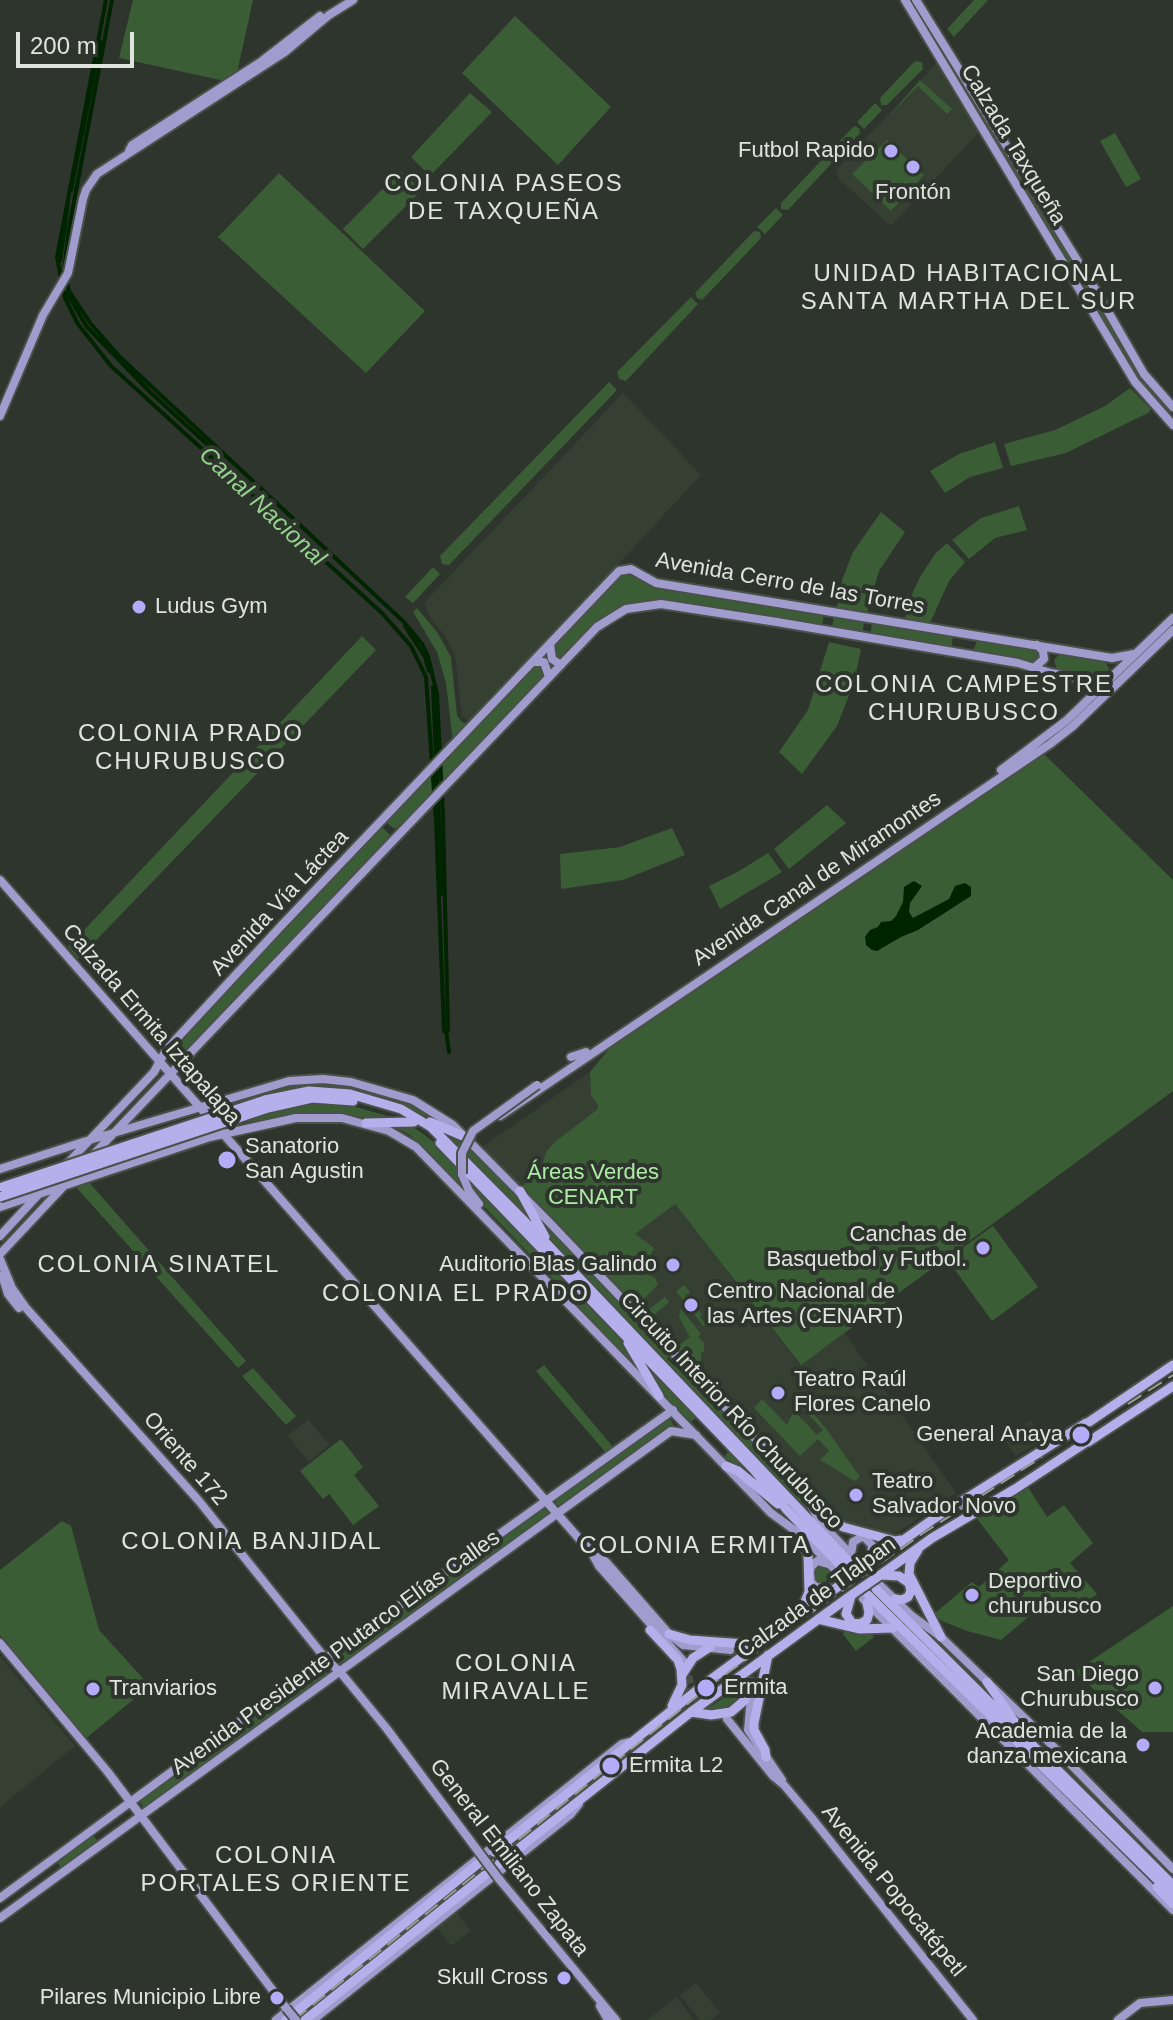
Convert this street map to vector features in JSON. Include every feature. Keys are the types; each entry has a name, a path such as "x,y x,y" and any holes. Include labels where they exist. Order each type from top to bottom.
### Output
{"highway":[{"name":"Circuito Interior Río Churubusco","path":"1,1190 300,1092 333,1092 379,1102 445,1139 547,1244 848,1568"},
{"path":"366,1123 416,1120 467,1139"},
{"name":"Circuito Interior Río Churubusco","path":"416,1120 618,1327 754,1470 786,1509 848,1568"},
{"path":"520,1191 547,1244"},
{"path":"618,1327 659,1396"},
{"name":"Calzada de Tlalpan","path":"494,1852 668,1712 797,1616 848,1568 870,1561 1173,1365"},
{"name":"Calzada de Tlalpan","path":"499,1864 691,1712 818,1619 869,1590 919,1547 1173,1386"},
{"path":"726,1466 738,1471 786,1509"},
{"path":"803,1489 843,1527 895,1541 904,1539"},
{"path":"796,1538 807,1550 809,1586 804,1608 797,1616"},
{"path":"919,1547 910,1563 909,1574 941,1637"},
{"path":"895,1599 902,1600 911,1591 909,1583 899,1576 869,1590 929,1657 1017,1734 1173,1885"},
{"path":"818,1619 860,1629 893,1628"},
{"path":"650,1630 678,1660 682,1676"},
{"path":"669,1634 690,1640 758,1645"},
{"path":"668,1712 679,1694 682,1676 693,1658 710,1647"},
{"path":"766,1757 754,1723 768,1655"},
{"path":"691,1712 707,1715 731,1712 745,1700 752,1682"},
{"path":"987,1682 1015,1721 1017,1734"},
{"path":"952,1687 999,1729 1017,1734 1173,1895"},
{"path":"1116,1838 1128,1857 1173,1907"},
{"path":"1139,1852 1153,1858 1173,1877"},
{"path":"286,2020 479,1863"},
{"path":"305,2020 485,1875"}],"main road":[{"path":"0,416 2,398 14,386 45,312 64,283 72,262 86,190 97,174 129,151 132,145 262,61 343,0"},
{"path":"129,151 135,151 273,60 353,0"},
{"name":"Calzada Taxqueña","path":"905,0 1135,382 1173,425"},
{"name":"Calzada Taxqueña","path":"916,0 1095,289 1144,374 1173,407"},
{"path":"1135,382 1147,385 1165,397"},
{"name":"Avenida Cerro de las Torres","path":"429,771 619,571 628,569 656,583 1035,644 1083,648 1106,657 1134,654"},
{"name":"Avenida Cerro de las Torres","path":"430,801 597,627 626,609 661,604 1018,663 1108,686"},
{"path":"1108,686 1115,673 1173,618"},
{"name":"Avenida Canal de Miramontes","path":"582,1316 466,1187 461,1168 464,1148 477,1127 1038,743 1173,630"},
{"path":"550,644 552,659 561,665"},
{"path":"1034,668 1041,664 1045,656 1042,648 1035,644"},
{"path":"1106,657 1115,673"},
{"path":"532,662 544,662 549,677"},
{"name":"Avenida Canal de Miramontes","path":"467,1139 514,1101 1061,736 1108,686"},
{"path":"1022,762 1038,749 1038,743"},
{"name":"Avenida Vía Láctea","path":"0,1236 154,1072 166,1050 429,771"},
{"name":"Avenida Vía Láctea","path":"0,1256 430,801"},
{"name":"Calzada Ermita Iztapalapa","path":"0,880 686,1664"},
{"path":"166,1050 175,1063 181,1063"},
{"path":"571,1057 586,1052"},
{"path":"0,1169 296,1080 323,1079 373,1087 421,1103 467,1139 520,1191 803,1489 848,1568"},
{"path":"266,1087 256,1094 226,1104 222,1111 235,1125 268,1125"},
{"path":"132,1114 142,1125"},
{"path":"0,1207 223,1134 268,1125 318,1117 366,1123 397,1135 416,1147 771,1513 795,1530 830,1565"},
{"path":"0,1256 10,1291"},
{"path":"0,1269 10,1291"},
{"name":"Oriente 172","path":"10,1291 199,1501 324,1660"},
{"name":"Avenida Presidente Plutarco Elías Calles","path":"0,1898 324,1660 673,1410"},
{"name":"Avenida Presidente Plutarco Elías Calles","path":"0,1918 671,1431 696,1435"},
{"path":"848,1568 853,1542 863,1536 872,1545 870,1561"},
{"name":"Calzada Ermita Iztapalapa","path":"592,1553 606,1562 669,1634 683,1645 710,1647"},
{"path":"829,1588 816,1587 811,1582 811,1567 817,1561 848,1568"},
{"path":"869,1590 895,1599 941,1637 1173,1869"},
{"path":"869,1590 893,1628 1173,1907"},
{"path":"0,1643 131,1801 296,2020"},
{"path":"710,1647 730,1650"},
{"name":"General Emiliano Zapata","path":"324,1660 408,1758 499,1879 616,2020"},
{"name":"Avenida Popocatépetl","path":"752,1682 748,1730 784,1785"},
{"name":"Avenida Popocatépetl","path":"727,1719 973,2020"},
{"name":"Calzada de Tlalpan","path":"276,2020 622,1744 630,1742"},
{"name":"Calzada de Tlalpan","path":"313,2020 571,1814 582,1801"},
{"name":"General Emiliano Zapata","path":"594,1995 608,2020"},
{"path":"1118,2020 1140,2003 1173,2000"}],"shaded area":[{"path":"937,63 980,131 891,226 839,179 836,170"},
{"path":"623,393 701,475 474,719 468,721 462,715 455,655 428,614 425,602"},
{"path":"914,881 922,886 910,903 909,912 913,918 949,899 955,886 965,883 971,887 971,896 918,930 877,951 872,950 866,945 865,937 881,922 891,921 896,916 903,902 904,887"},
{"name":"Centro Nacional de las Artes (CENART)","path":"590,1072 591,1096 800,1365 845,1333 956,1493 889,1536 850,1528 829,1511 646,1318 645,1311 637,1309 482,1147"},
{"path":"308,1419 329,1445 309,1462 288,1436"},
{"path":"1031,1420 1042,1440 1016,1456 1004,1439"},
{"path":"0,1656 75,1746 0,1807"},
{"path":"456,1911 471,1931 451,1946 436,1926"},
{"path":"696,1983 720,2013 711,2020 700,2020 680,1995"},
{"path":"677,1997 694,2020 647,2020"}],"green space":[{"path":"133,0 253,0 237,73 225,81 119,58"},
{"path":"974,0 988,0 954,37 947,29"},
{"path":"515,16 611,107 558,165 462,73"},
{"path":"915,61 922,62 923,69 887,105 881,105 880,98"},
{"path":"920,80 952,109 947,114 918,86 891,114"},
{"path":"470,93 492,112 430,176 411,157"},
{"path":"875,103 882,110 864,129 857,122"},
{"path":"854,126 859,128 860,133 788,210 781,209 781,203"},
{"path":"1115,133 1141,179 1126,187 1100,141"},
{"path":"887,140 924,175 891,211 852,174"},
{"path":"1002,152 1020,177 1144,380 1136,379"},
{"path":"400,171 422,190 363,249 343,229"},
{"path":"279,173 425,311 366,373 218,237"},
{"path":"776,208 783,215 765,234 757,227"},
{"path":"754,231 760,232 761,238 702,300 697,298 695,293"},
{"path":"691,297 698,304 626,381 619,379 617,372"},
{"path":"609,382 617,390 449,565 442,564 440,556"},
{"path":"1130,388 1150,408 1150,412 1066,453 1011,466 1004,444 1055,430 1105,406"},
{"path":"995,442 1003,468 970,477 945,493 930,471 959,454"},
{"path":"1019,506 1027,530 995,538 969,559 952,540 981,518"},
{"path":"881,512 905,532 879,571 867,612 837,607 842,580 853,552"},
{"path":"947,543 965,562 949,581 930,623 905,618 920,577 935,554"},
{"path":"433,567 440,574 413,603 405,597"},
{"path":"625,574 644,581 824,611 822,627 678,603 625,606 562,660 555,659 552,645 618,576"},
{"path":"417,608 437,632 451,657 457,716 470,725 453,743 446,683 437,652 413,612"},
{"path":"834,613 865,618 862,634 832,629"},
{"path":"873,619 953,637 951,649 870,635"},
{"path":"362,636 376,650 78,959 68,947"},
{"path":"977,641 1036,650 1041,659 1034,663 975,654 973,651"},
{"path":"829,642 861,649 854,683 837,726 802,774 779,752 808,710"},
{"path":"1061,652 1102,659 1110,669 1099,678 1057,670 1054,660"},
{"path":"538,664 545,670 544,678 419,809 395,829 389,825 386,820"},
{"name":"Áreas Verdes CENART","path":"1044,754 1173,880 1173,1091 801,1365 675,1204 635,1234 654,1248 643,1272 655,1278 658,1284 636,1308 523,1187 530,1170 542,1166 546,1152 556,1141 598,1109 591,1096 590,1072 609,1049"},
{"path":"827,805 846,823 789,869 774,849"},
{"path":"379,824 392,837 181,1059 175,1061 169,1054 170,1049"},
{"path":"672,828 685,855 623,880 561,889 560,854 620,847"},
{"path":"768,853 782,872 720,909 709,886"},
{"path":"298,1082 331,1082 366,1087 415,1105 453,1129 389,1100 330,1088 298,1088 225,1109 269,1089"},
{"path":"313,1101 342,1103 401,1120 313,1113 234,1124 277,1108"},
{"path":"386,1126 412,1126 434,1142 611,1323 648,1379 479,1201 476,1203 411,1136"},
{"path":"440,1128 462,1139 515,1192 540,1231"},
{"path":"87,1180 246,1361 238,1368 75,1186"},
{"path":"533,1209 671,1354 667,1359 675,1366 679,1363 800,1490 816,1522 550,1240"},
{"path":"993,1226 1038,1287 992,1321 947,1259"},
{"path":"684,1285 690,1292 685,1296 702,1314 700,1317 706,1325 704,1327 676,1291"},
{"path":"665,1297 669,1302 653,1316 677,1347 690,1337 679,1317 681,1309 701,1334 698,1337 704,1343 704,1352 701,1353 701,1364 695,1370 647,1318 648,1310"},
{"path":"633,1348 754,1475 770,1496 724,1457 728,1452 696,1418 691,1422 663,1394"},
{"path":"544,1365 613,1447 606,1453 536,1371"},
{"path":"253,1368 296,1416 286,1425 242,1376"},
{"path":"762,1399 787,1425 794,1411 817,1435 823,1430 800,1406 804,1402 860,1477 855,1481 820,1460 829,1451 818,1439 800,1456 754,1408"},
{"path":"666,1420 671,1420 675,1429 562,1507 556,1504 556,1498"},
{"path":"341,1439 363,1467 354,1475 379,1506 353,1525 329,1494 323,1499 300,1471"},
{"path":"1028,1487 1047,1517 1064,1505 1093,1543 1070,1563 1097,1594 1071,1616 1058,1601 1044,1614 1039,1608 1001,1640 942,1621 934,1614 972,1582 979,1587 1009,1560 977,1519"},
{"path":"542,1508 548,1511 548,1516 343,1670 331,1658"},
{"path":"62,1521 71,1526 99,1630 150,1686 85,1739 0,1635 0,1570"},
{"path":"817,1564 824,1565 836,1576 818,1585 813,1570"},
{"path":"1173,1606 1173,1732 1142,1732 1078,1675 1077,1670"},
{"path":"845,1628 870,1632 874,1637 856,1651 843,1634"},
{"path":"321,1666 327,1671 327,1678 147,1812 138,1799"},
{"path":"749,1680 748,1688 737,1706 716,1712 710,1707"},
{"path":"91,1833 102,1846 66,1873 55,1860"}],"waterway":[{"name":"Canal Nacional","path":"106,0 57,257 65,298 78,324 111,366 382,613 411,646 426,677 436,820 444,1031 448,1031 437,694 422,644 404,622 121,358 91,324 69,291 64,272 69,228 112,0"},
{"name":"Canal Nacional","path":"71,190 100,42"},
{"name":"Canal Nacional","path":"60,261 68,202"},
{"name":"Canal Nacional","path":"67,293 87,327 150,392 210,447"},
{"name":"Canal Nacional","path":"405,626 425,657 429,671"},
{"name":"Canal Nacional","path":"433,687 442,894"},
{"name":"Canal Nacional","path":"446,1031 449,1052"}],"tunnel":[{"path":"860,1563 881,1586"},
{"path":"730,1650 746,1662 751,1680"},
{"path":"686,1664 692,1694 704,1708 719,1714"}],"railway":[{"path":"1128,1404 1173,1375"},
{"path":"294,2020 716,1681 922,1534 1042,1457"}],"place":[{"name":"Futbol Rapido","path":"891,151"},
{"name":"Frontón","path":"913,167"},
{"name":"Ludus Gym","path":"139,607"},
{"name":"Sanatorio San Agustin","path":"227,1160"},
{"name":"Canchas de Basquetbol y Futbol.","path":"983,1248"},
{"name":"Auditorio Blas Galindo","path":"673,1265"},
{"name":"Centro Nacional de las Artes (CENART)","path":"691,1305"},
{"name":"Teatro Raúl Flores Canelo","path":"778,1393"},
{"name":"General Anaya","path":"1081,1435"},
{"name":"Teatro Salvador Novo","path":"856,1495"},
{"name":"Deportivo churubusco","path":"972,1595"},
{"name":"Ermita","path":"706,1688"},
{"name":"San Diego Churubusco","path":"1155,1688"},
{"name":"Tranviarios","path":"93,1689"},
{"name":"Academia de la danza mexicana","path":"1143,1745"},
{"name":"Ermita L2","path":"611,1766"},
{"name":"Skull Cross","path":"564,1978"},
{"name":"Pilares Municipio Libre","path":"277,1998"}],"district":[{"name":"COLONIA PASEOS DE TAXQUEÑA","path":"504,198"},
{"name":"UNIDAD HABITACIONAL SANTA MARTHA DEL SUR","path":"969,288"},
{"name":"COLONIA CAMPESTRE CHURUBUSCO","path":"964,699"},
{"name":"COLONIA PRADO CHURUBUSCO","path":"191,748"},
{"name":"COLONIA SINATEL","path":"159,1265"},
{"name":"COLONIA EL PRADO","path":"456,1294"},
{"name":"COLONIA BANJIDAL","path":"252,1542"},
{"name":"COLONIA ERMITA","path":"695,1546"},
{"name":"COLONIA MIRAVALLE","path":"516,1678"},
{"name":"COLONIA PORTALES ORIENTE","path":"276,1870"}]}
